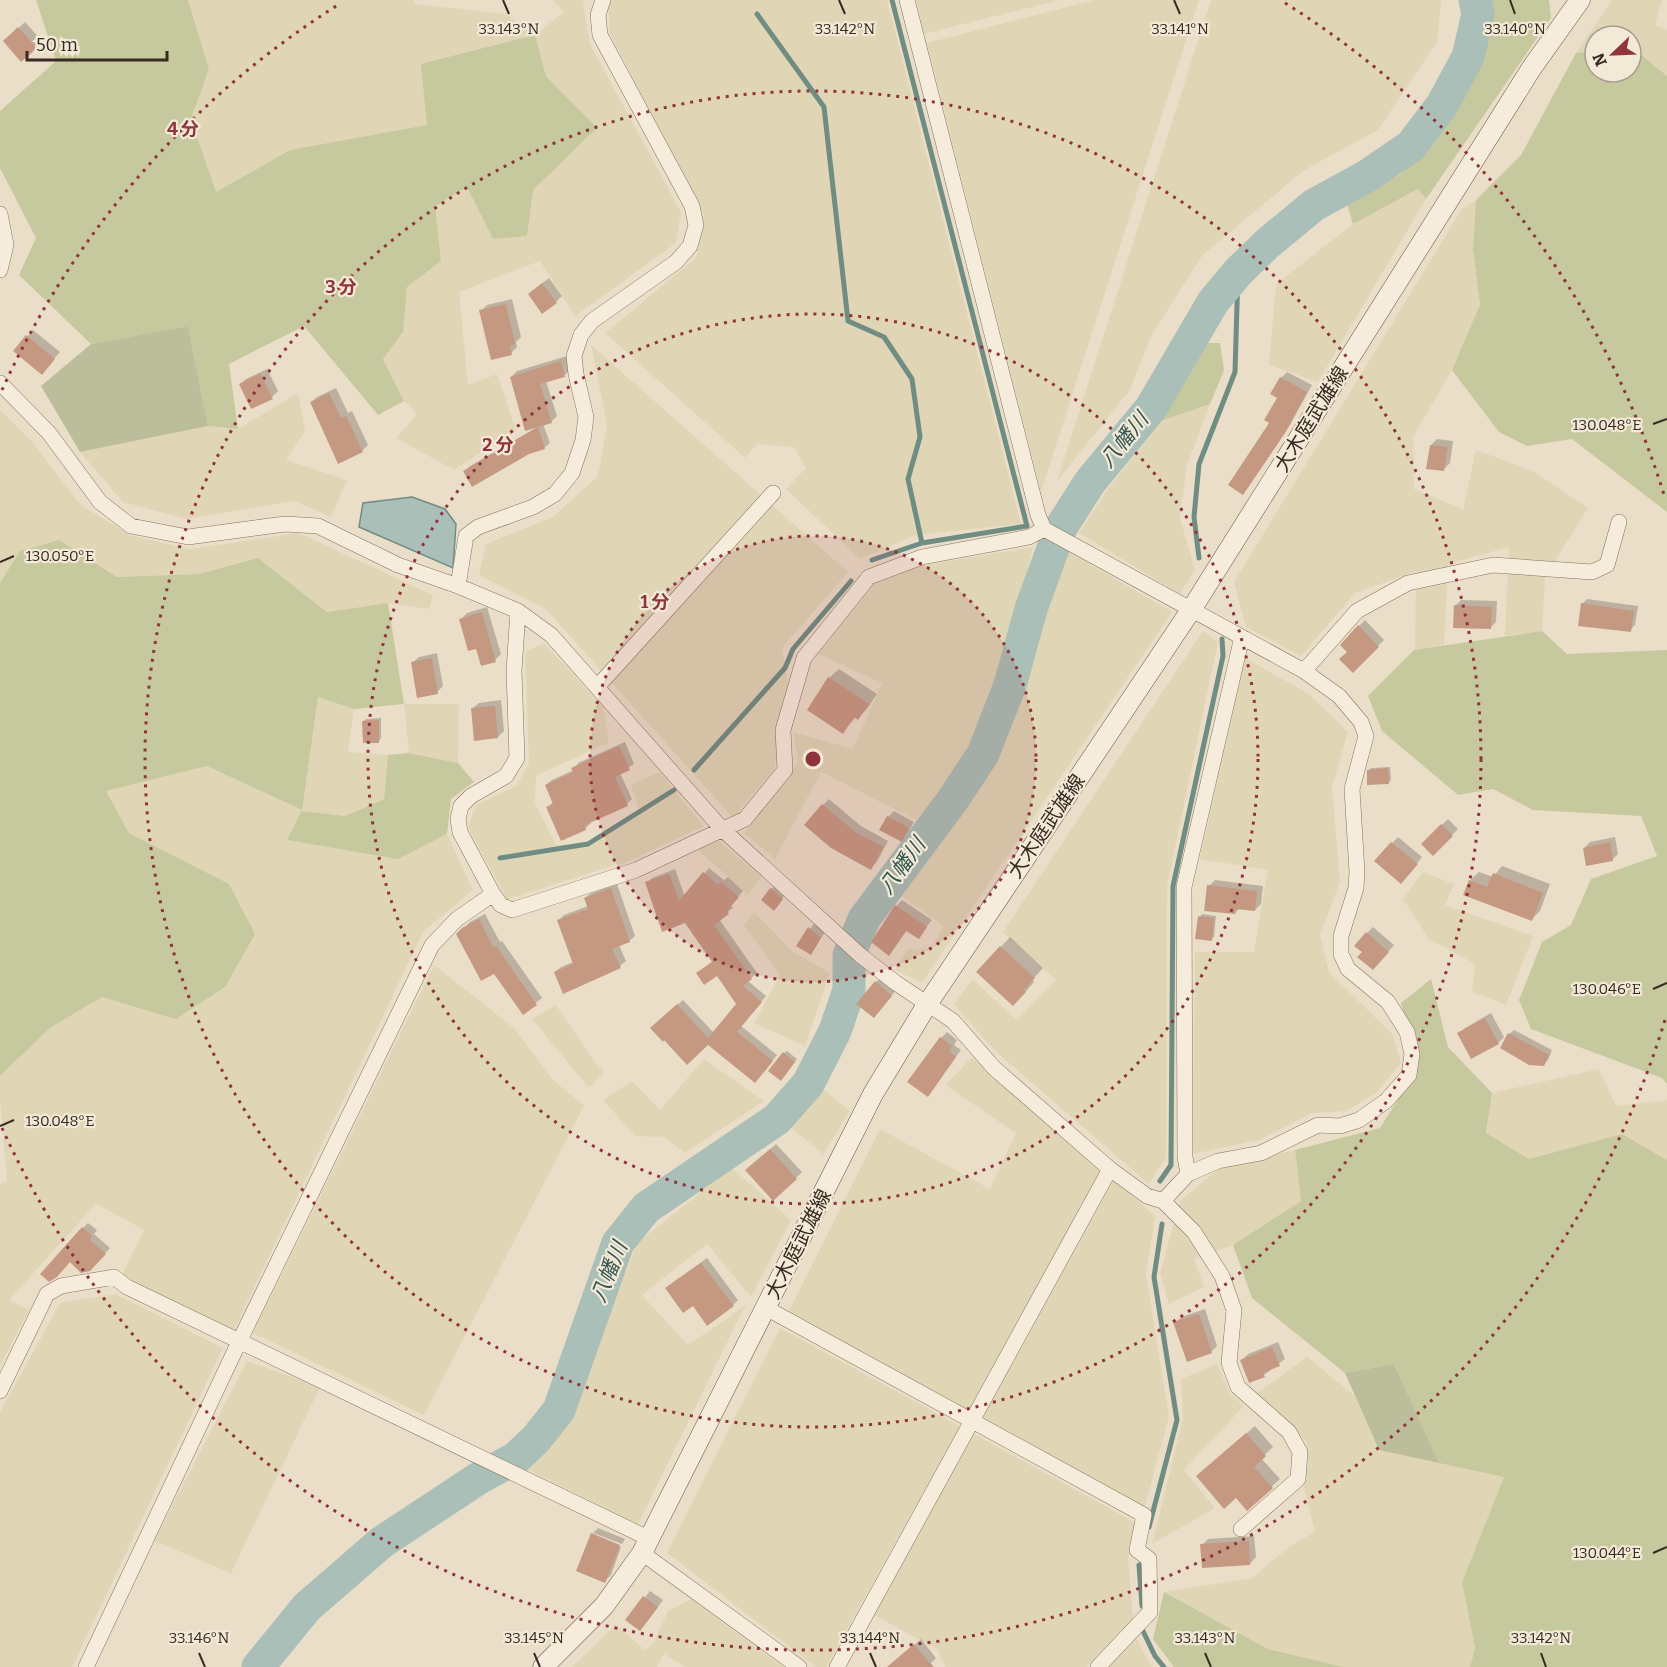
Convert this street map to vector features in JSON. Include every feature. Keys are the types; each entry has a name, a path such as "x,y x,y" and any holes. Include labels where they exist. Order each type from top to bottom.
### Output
{"main road":[{"name":"大木庭武雄線","path":"543,1667 604,1606 646,1546 873,1094 928,1003 1191,610 1531,69 1580,0"}],"street":[{"path":"458,586 466,536 478,527 533,507 555,494 572,473 583,440 586,417 574,356 581,335 592,321 676,262 690,246 696,225 692,206 600,35 598,15 603,0"},
{"path":"907,0 1035,504 1044,529 1304,671 1339,696 1361,723 1366,736 1352,789 1356,888 1341,936 1341,954 1348,969 1388,1002 1407,1032 1412,1054 1409,1075 1386,1101 1359,1120 1340,1126 1318,1125 1261,1153 1218,1161 1188,1174 1163,1202"},
{"path":"0,214 6,245 0,270"},
{"path":"0,383 50,433 99,502 131,526 188,537 285,524 318,526 398,565 458,586 518,611 551,635 722,829 861,955 896,983 953,1021 994,1068 1110,1169 1147,1196 1163,1202 1194,1232 1222,1276 1234,1310 1229,1362 1238,1387 1288,1432 1300,1452 1298,1479 1241,1529"},
{"path":"597,687 773,493"},
{"path":"1304,671 1357,611 1408,583 1493,565 1592,572 1606,565 1618,522"},
{"path":"518,611 514,671 517,758 506,776 471,796 461,806 458,819 460,832 493,894 501,905 512,910 636,870 745,819 785,770 783,730 804,657 869,577 922,557 1029,537 1044,529"},
{"path":"1188,1174 1185,1156 1184,887 1242,637"},
{"path":"86,1667 239,1342 432,945 457,918 493,894"},
{"path":"837,1667 1110,1169"},
{"path":"0,1391 47,1294 61,1286 114,1277 127,1287 512,1473 646,1546 799,1667"},
{"path":"766,1308 1144,1515 1137,1550 1149,1559 1150,1612 1098,1667"}],"shaded area":[{"path":"188,0 414,0 415,4 505,14 535,35 427,125 290,150 216,192 191,119 209,69"},
{"path":"553,0 586,0 583,3 590,44 681,212 676,243 575,316 540,261 459,292 468,385 497,374 516,430 454,470 396,438 417,414 404,401 383,359 403,332 407,287 441,261 434,206 467,187 493,239 533,190 597,128 546,76 535,35 564,12"},
{"path":"611,0 887,0 1021,524 916,535 860,559 786,489 806,468 794,447 757,444 745,458 605,333 697,257 704,215 610,34 608,3"},
{"path":"916,0 1060,0 924,34"},
{"path":"1094,0 1199,0 1041,492 927,43"},
{"path":"1211,0 1441,0 1437,42 1378,130 1303,171 1202,256 1151,336 1130,390 1057,481"},
{"path":"1612,0 1662,0 1655,25 1667,30 1667,76 1643,56 1643,24 1596,24"},
{"path":"1583,43 1583,52 1576,53"},
{"path":"1418,189 1426,199 1318,382 1269,365 1276,284 1353,224"},
{"path":"1476,200 1473,249 1480,306 1452,370 1413,437 1414,489 1463,509 1476,450 1533,471 1588,508 1545,577 1542,631 1505,636 1509,547 1448,564 1444,645 1415,650 1416,571 1355,593 1301,656 1246,627 1234,582 1462,209"},
{"path":"591,345 848,572 782,648 788,681 774,769 733,818 546,609 479,575 486,544 553,517 598,476 607,425"},
{"path":"298,393 305,431 286,460 347,480 331,517 294,501 186,519 123,502 80,452 208,426 238,429"},
{"path":"1210,404 1187,465 1180,518 1195,570 1180,594 1079,533 1105,493 1161,421"},
{"path":"0,410 33,443 81,505 132,536 191,549 299,533 433,595 429,609 388,603 327,612 258,558 199,574 117,577 59,540 20,551 0,583"},
{"path":"1033,547 1000,685 975,749 922,823 821,772 775,859 744,833 798,762 793,732 853,749 882,683 818,654 875,584 924,565"},
{"path":"1069,552 1172,612 922,983 895,970 907,950 931,949 944,926 899,895 994,756"},
{"path":"1203,631 1218,642 1167,886 1166,1157 1149,1184 994,1050 954,1005 972,979 1017,1020 1056,980 1003,932"},
{"path":"544,643 603,707 609,742 536,776 535,803 556,845 586,843 639,809 631,785 659,772 704,826 629,861 507,899 468,827 476,805 516,786 529,764 525,652"},
{"path":"1245,658 1309,694 1348,732 1332,787 1340,882 1320,935 1329,972 1393,1035 1401,1063 1377,1092 1347,1111 1313,1113 1259,1140 1193,1154 1195,952 1254,952 1268,870 1200,859"},
{"path":"318,696 354,709 348,752 388,755 384,798 345,816 302,811 398,859 447,834 473,890 423,932 233,1332 122,1275 144,1230 96,1204 9,1300 29,1310 0,1366 0,1184 7,1181 0,1076 50,1028 102,997 177,1018 229,884 129,833 106,791 207,766 302,810"},
{"path":"404,704 459,704 458,763 409,753"},
{"path":"719,841 761,877 748,895 697,849"},
{"path":"1423,872 1454,884 1445,905 1533,936 1506,1005 1472,992 1475,964 1429,939 1403,899"},
{"path":"754,912 793,952 830,973 805,1046 754,1023 780,975 744,925"},
{"path":"434,965 514,1028 551,1078 584,1106 424,1415 253,1333"},
{"path":"556,1005 594,1061 605,1072 589,1088 532,1019"},
{"path":"972,1057 1103,1171 968,1411 789,1311 880,1129 990,1189 1016,1133 945,1085"},
{"path":"704,1059 764,1101 685,1153 664,1137 635,1136 603,1100 632,1081 660,1110"},
{"path":"1599,1069 1616,1106 1667,1100 1667,1160 1622,1134 1529,1159 1486,1133 1492,1093"},
{"path":"817,1084 850,1111 823,1154 789,1126"},
{"path":"1295,1150 1301,1201 1233,1245 1194,1259 1204,1287 1169,1304 1160,1273 1180,1201 1221,1167"},
{"path":"732,1168 791,1220 751,1297 707,1244 642,1295 688,1345 745,1306 638,1524 524,1468 560,1431 638,1242"},
{"path":"1114,1180 1155,1216 1146,1275 1169,1416 1144,1510 982,1419"},
{"path":"115,1294 223,1348 72,1667 0,1667 0,1412 60,1303"},
{"path":"780,1328 960,1426 826,1667 816,1667 667,1553"},
{"path":"1307,1357 1355,1396 1379,1450 1504,1477 1462,1582 1475,1648 1470,1667 1344,1667 1268,1649 1164,1592 1252,1578 1290,1546 1315,1532 1304,1488 1308,1458 1307,1442 1257,1393"},
{"path":"247,1361 320,1387 231,1573 154,1541"},
{"path":"1217,1364 1230,1393 1244,1406 1184,1470 1215,1508 1152,1544 1183,1419 1181,1379"},
{"path":"974,1434 1136,1523 1128,1557 1133,1619 1087,1667 945,1667 937,1649 874,1615"},
{"path":"691,1599 783,1667 686,1667 664,1654 657,1667 572,1667 616,1625 645,1650 654,1642 668,1611"},
{"path":"1136,1638 1152,1667 1108,1667"}],"green space":[{"path":"36,0 188,0 209,69 191,119 216,192 290,150 427,125 421,64 535,35 546,76 597,128 533,190 527,236 493,239 467,187 435,206 441,261 407,287 403,332 383,359 404,401 378,415 304,326 229,364 238,429 208,426 188,326 91,344 19,275 36,238 0,168 0,111 56,61"},
{"path":"1491,0 1549,0 1551,18 1426,199 1418,189 1353,224 1347,204 1399,175 1431,145 1487,43"},
{"path":"1583,52 1583,84 1643,84 1643,56 1667,76 1667,512 1572,439 1527,446 1499,432 1452,370 1480,305 1473,249 1476,200 1521,155 1576,53"},
{"path":"188,326 208,426 80,452 41,386 91,344"},
{"path":"1208,343 1220,343 1224,370 1210,404 1161,421"},
{"path":"59,540 117,577 199,574 258,558 327,612 388,603 404,704 354,709 318,697 302,811 345,816 384,799 388,755 409,753 458,763 474,782 451,799 447,834 398,859 287,840 302,810 207,766 106,791 129,833 229,884 255,934 225,987 176,1019 102,997 50,1028 0,1076 0,583 20,551"},
{"path":"1542,631 1567,654 1667,650 1667,1084 1662,1078 1531,1029 1519,1000 1542,942 1571,925 1591,879 1657,856 1641,816 1533,810 1493,789 1458,795 1382,731 1368,696 1414,650"},
{"path":"1431,979 1448,1047 1492,1093 1486,1133 1529,1159 1622,1134 1667,1160 1667,1667 1470,1667 1475,1648 1462,1582 1504,1477 1439,1463 1394,1364 1345,1373 1252,1298 1233,1245 1301,1201 1295,1150 1380,1128 1419,1066 1401,1003"},
{"path":"1394,1364 1439,1463 1379,1450 1345,1373"},
{"path":"1164,1592 1268,1649 1344,1667 1174,1667 1153,1639"}],"water":[{"path":"412,497 445,509 456,524 453,568 359,527 363,503"}],"building":[{"path":"18,27 37,48 21,62 3,41"},
{"path":"542,283 557,303 542,314 528,294"},
{"path":"506,304 515,344 510,346 512,355 491,360 479,310"},
{"path":"26,335 55,359 42,375 13,351"},
{"path":"561,361 565,377 540,384 552,423 525,431 510,377"},
{"path":"260,373 273,399 251,409 239,384"},
{"path":"1280,377 1307,392 1285,433 1243,495 1228,485 1269,423 1264,420 1277,398 1270,394"},
{"path":"329,393 341,418 346,416 363,452 338,464 310,402"},
{"path":"538,427 545,449 529,454 472,487 463,471"},
{"path":"1430,445 1448,447 1444,471 1426,469"},
{"path":"1581,603 1634,611 1631,632 1578,626"},
{"path":"1454,605 1492,607 1491,629 1453,628"},
{"path":"482,612 496,662 481,666 476,649 468,651 459,619"},
{"path":"1358,625 1379,647 1353,673 1339,659 1347,652 1340,645"},
{"path":"432,658 438,694 417,698 411,662"},
{"path":"828,677 869,704 858,720 854,717 843,734 807,710"},
{"path":"495,706 498,738 474,741 471,708"},
{"path":"379,720 379,743 363,743 362,721"},
{"path":"619,746 630,770 615,777 628,806 585,825 586,830 561,841 546,807 553,804 545,785 573,772 571,768"},
{"path":"1388,768 1389,784 1367,785 1367,770"},
{"path":"822,804 855,832 883,847 871,870 831,848 804,825"},
{"path":"887,816 909,828 902,842 879,830"},
{"path":"1441,824 1453,836 1433,856 1421,844"},
{"path":"1391,842 1418,864 1401,884 1374,861"},
{"path":"1610,842 1613,861 1586,866 1583,848"},
{"path":"703,872 718,885 721,882 739,897 727,911 729,914 714,925 752,979 743,986 762,1002 737,1032 773,1061 755,1083 708,1045 687,1065 650,1028 677,1004 708,1038 736,1004 717,976 704,985 696,973 712,962 685,923 662,932 645,882 669,874 679,901"},
{"path":"1493,873 1543,893 1532,921 1463,895 1469,880 1487,887"},
{"path":"1207,885 1257,891 1255,911 1236,909 1235,914 1204,911"},
{"path":"611,888 630,942 612,949 621,968 563,994 554,972 573,964 557,920 588,909 584,898"},
{"path":"770,888 783,899 774,911 761,900"},
{"path":"895,905 927,927 919,939 906,931 889,956 871,942"},
{"path":"1198,916 1214,918 1212,941 1195,939"},
{"path":"479,919 493,947 496,946 537,1005 523,1015 494,974 481,981 456,934"},
{"path":"808,927 821,938 811,955 796,946"},
{"path":"1366,932 1389,952 1373,970 1357,957 1362,952 1354,946"},
{"path":"1000,946 1035,978 1013,1006 976,972"},
{"path":"875,981 892,996 874,1018 856,1004"},
{"path":"1485,1018 1499,1044 1471,1059 1457,1033"},
{"path":"1508,1033 1549,1055 1544,1066 1529,1065 1500,1048"},
{"path":"940,1037 952,1046 949,1051 956,1057 928,1097 907,1082"},
{"path":"783,1052 795,1062 781,1081 768,1071"},
{"path":"770,1149 797,1179 773,1201 745,1170"},
{"path":"82,1227 92,1236 90,1240 106,1254 90,1271 81,1273 70,1262 57,1277 49,1282 40,1274"},
{"path":"701,1263 734,1306 707,1326 693,1306 683,1313 665,1288"},
{"path":"1199,1314 1212,1353 1187,1362 1173,1322"},
{"path":"1272,1347 1280,1366 1263,1373 1265,1377 1249,1383 1240,1360"},
{"path":"1246,1433 1266,1456 1254,1467 1273,1488 1247,1511 1236,1498 1224,1509 1196,1476"},
{"path":"591,1533 620,1545 605,1583 576,1571"},
{"path":"1249,1541 1250,1565 1202,1568 1200,1544"},
{"path":"643,1596 658,1607 640,1631 625,1620"},
{"path":"914,1644 933,1667 887,1667"}],"waterway":[{"path":"872,560 922,543 1027,526 892,0"},
{"name":"八幡川","path":"258,1667 307,1607 382,1542 479,1478 516,1458 536,1439 559,1410 618,1243 646,1208 777,1119 808,1084 835,1031 849,990 849,955 864,919 952,801 983,754 1010,685 1031,609 1060,529 1090,482 1151,408 1213,302 1238,272 1268,243 1314,205 1367,176 1411,146 1442,105 1468,57 1478,14 1475,0"},
{"path":"757,14 824,107 848,321 884,337 912,379 920,437 908,479 922,543"},
{"path":"1199,558 1194,517 1199,464 1235,372 1238,272"},
{"path":"694,770 785,668 793,649 851,581"},
{"path":"1160,1181 1171,1165 1173,886 1223,656 1222,639"},
{"path":"500,858 588,844 674,790"},
{"path":"1149,1527 1177,1420 1154,1277 1162,1224"},
{"path":"1139,1565 1142,1606"},
{"path":"1143,1631 1155,1656 1164,1667"}]}
